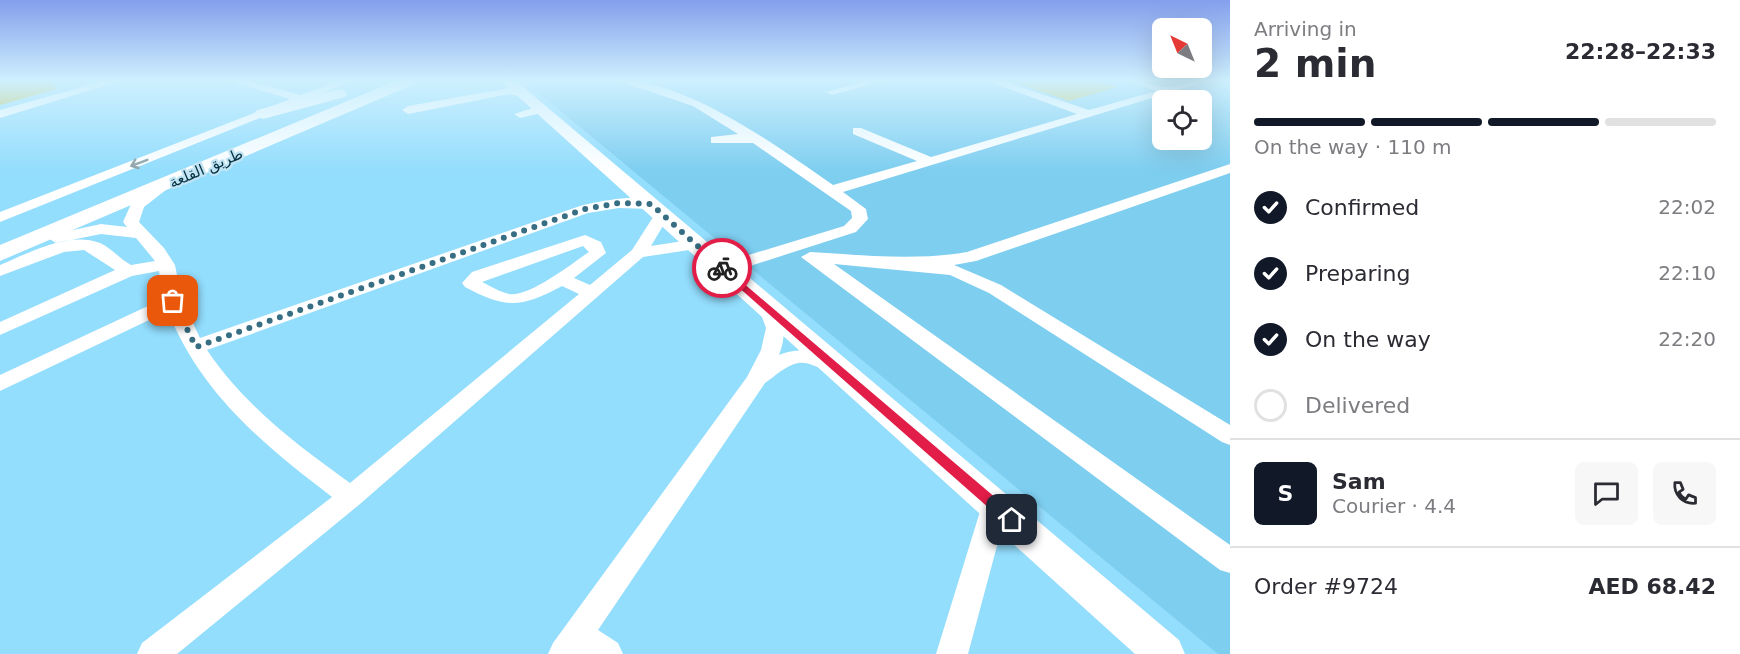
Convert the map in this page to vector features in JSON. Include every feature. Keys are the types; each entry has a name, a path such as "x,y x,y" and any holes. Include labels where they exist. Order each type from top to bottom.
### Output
{"main road":[{"path":"263,114 276,111"},
{"name":"طريق القلعة","path":"0,238 313,111"},
{"name":"طريق القلعة","path":"0,256 340,111"}],"street":[{"path":"0,217 272,111"},
{"path":"538,111 622,178 719,266 767,305 1165,654"},
{"path":"708,111 763,143 858,209 860,219 850,229 804,251"},
{"path":"1079,111 1089,114"},
{"path":"833,190 1101,111"},
{"path":"857,131 929,161"},
{"path":"716,140 745,137 763,143"},
{"path":"903,263 940,262 970,257 1230,168"},
{"path":"196,347 585,209 613,197 618,192 622,178"},
{"path":"164,186 137,205 132,213 131,222 139,233 156,246 166,264 173,301 196,347 224,390 261,428 351,497"},
{"path":"585,209 619,203 657,209"},
{"path":"153,654 351,497 638,253 657,209"},
{"path":"0,256 69,234 101,229 139,233"},
{"path":"585,240 595,246 598,253 561,279 520,300 500,299 471,283 478,276 572,243 585,240"},
{"path":"638,253 696,244"},
{"path":"0,271 60,249 92,246 128,271"},
{"path":"804,251 1230,561"},
{"path":"719,266 771,253 804,251 859,260 954,270 995,289 1230,436"},
{"path":"857,288 847,271 859,260"},
{"path":"0,329 128,271 166,264"},
{"path":"561,279 592,293"},
{"path":"0,384 173,301"},
{"path":"607,654 571,644 756,380 771,350 776,328 767,305"},
{"path":"756,380 789,356 810,356 839,369"},
{"path":"952,654 995,505"}],"shaded area":[{"path":"560,111 1152,111 1152,150 1212,150 1212,111 1230,111 1230,654 1218,654"}],"way so far":[{"path":"173,301 196,347 585,209 619,203 651,204 722,268"}],"route":[{"path":"722,268 1012,520"}]}
